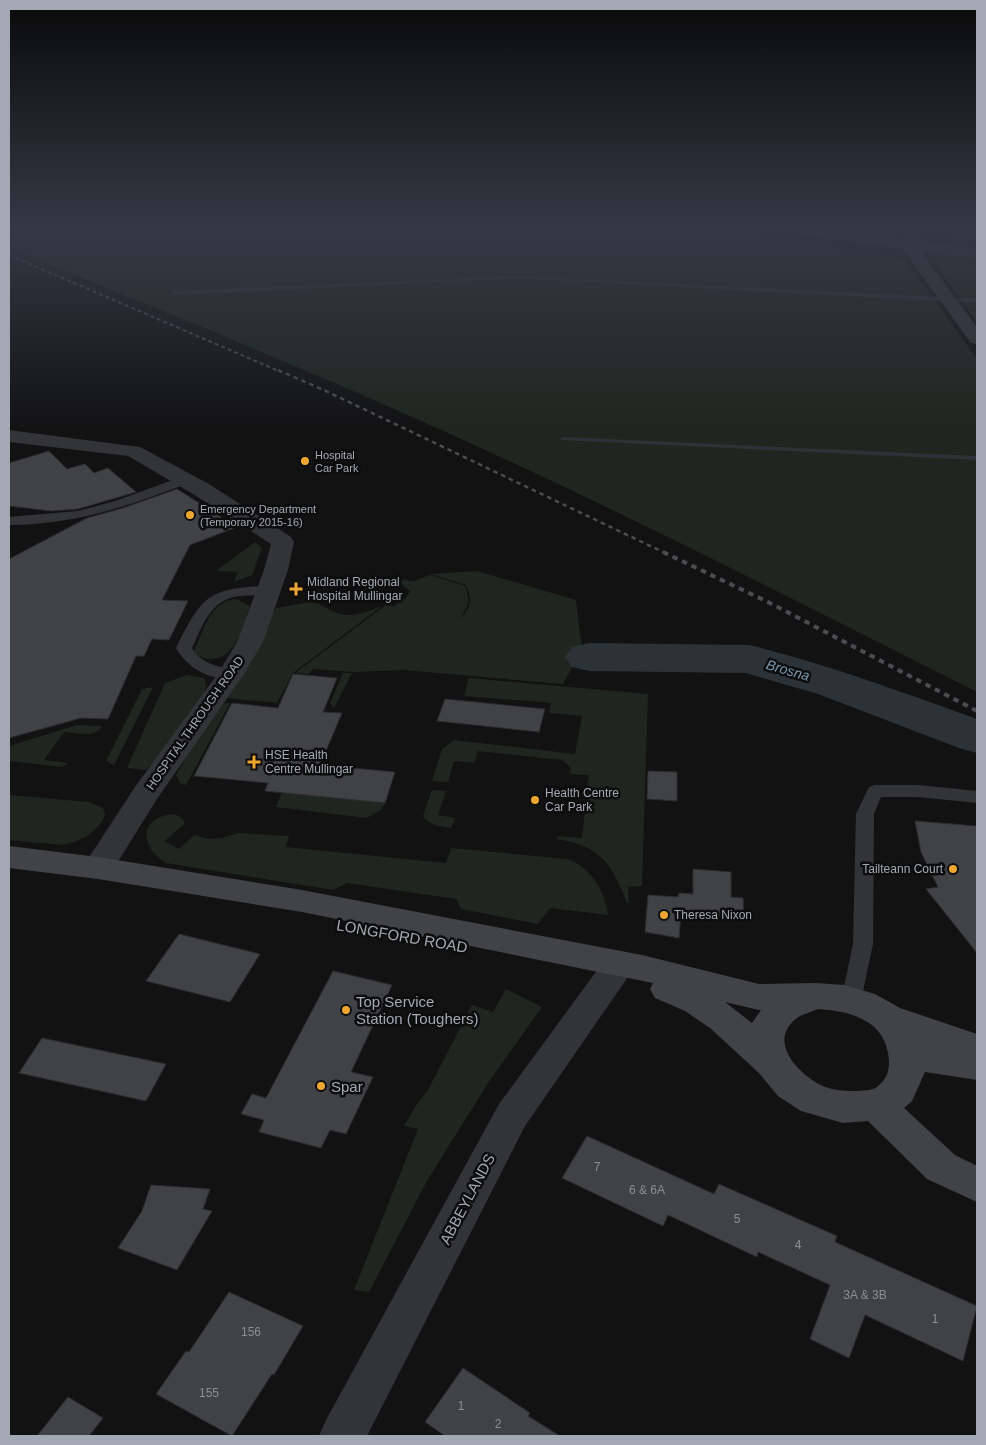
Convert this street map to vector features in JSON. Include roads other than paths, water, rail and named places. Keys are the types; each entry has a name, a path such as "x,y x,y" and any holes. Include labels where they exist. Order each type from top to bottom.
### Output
{"street":[{"path":"946,295 977,339"},
{"name":"HOSPITAL THROUGH ROAD","path":"9,436 133,451 184,480 283,542 276,570 267,590 250,642 231,674 144,794 95,867"},
{"path":"9,857 95,867 373,915 642,968 759,997 816,996 852,1000 878,1011 888,1018 977,1048"},
{"path":"95,867 94,878 104,882 173,895 191,901"},
{"name":"LONGFORD ROAD","path":"9,873 467,947 613,974 687,995 711,1008 770,1062"},
{"path":"373,915 388,921 457,935 467,947"},
{"name":"ABBEYLANDS","path":"342,1436 512,1115 613,974"},
{"path":"816,996 798,1000 783,1007 773,1018 767,1032 766,1046 770,1062 780,1078 796,1091 814,1101 836,1107 856,1108 876,1104 893,1096 904,1082 909,1066 909,1055 899,1033 888,1018"},
{"path":"909,1055 977,1065"},
{"path":"876,1104 941,1167 977,1185"}],"lane":[{"path":"9,521 38,521 107,509 184,480"},
{"path":"231,674 196,665 187,657 184,648 201,612 213,599 240,591 267,590"},
{"path":"852,1000 863,944 865,814 875,791 918,791 977,798"}],"waterway":[{"path":"871,295 939,299"},
{"path":"960,300 977,301"},
{"path":"563,439 977,458"},
{"name":"Brosna","path":"589,657 749,659 835,684 977,737"}],"railway":[{"path":"103,295 281,372"},
{"path":"278,370 326,391 665,553"},
{"path":"663,552 768,602 977,711"}],"place":[{"name":"Hospital Car Park","path":"305,461"},
{"name":"Emergency Department (Temporary 2015-16)","path":"190,515"},
{"name":"Midland Regional Hospital Mullingar","path":"296,589"},
{"name":"HSE Health Centre Mullingar","path":"254,762"},
{"name":"Health Centre Car Park","path":"535,800"},
{"name":"Tailteann Court","path":"953,869"},
{"name":"Theresa Nixon","path":"664,915"},
{"name":"Top Service Station (Toughers)","path":"346,1010"},
{"name":"Spar","path":"321,1086"}]}
